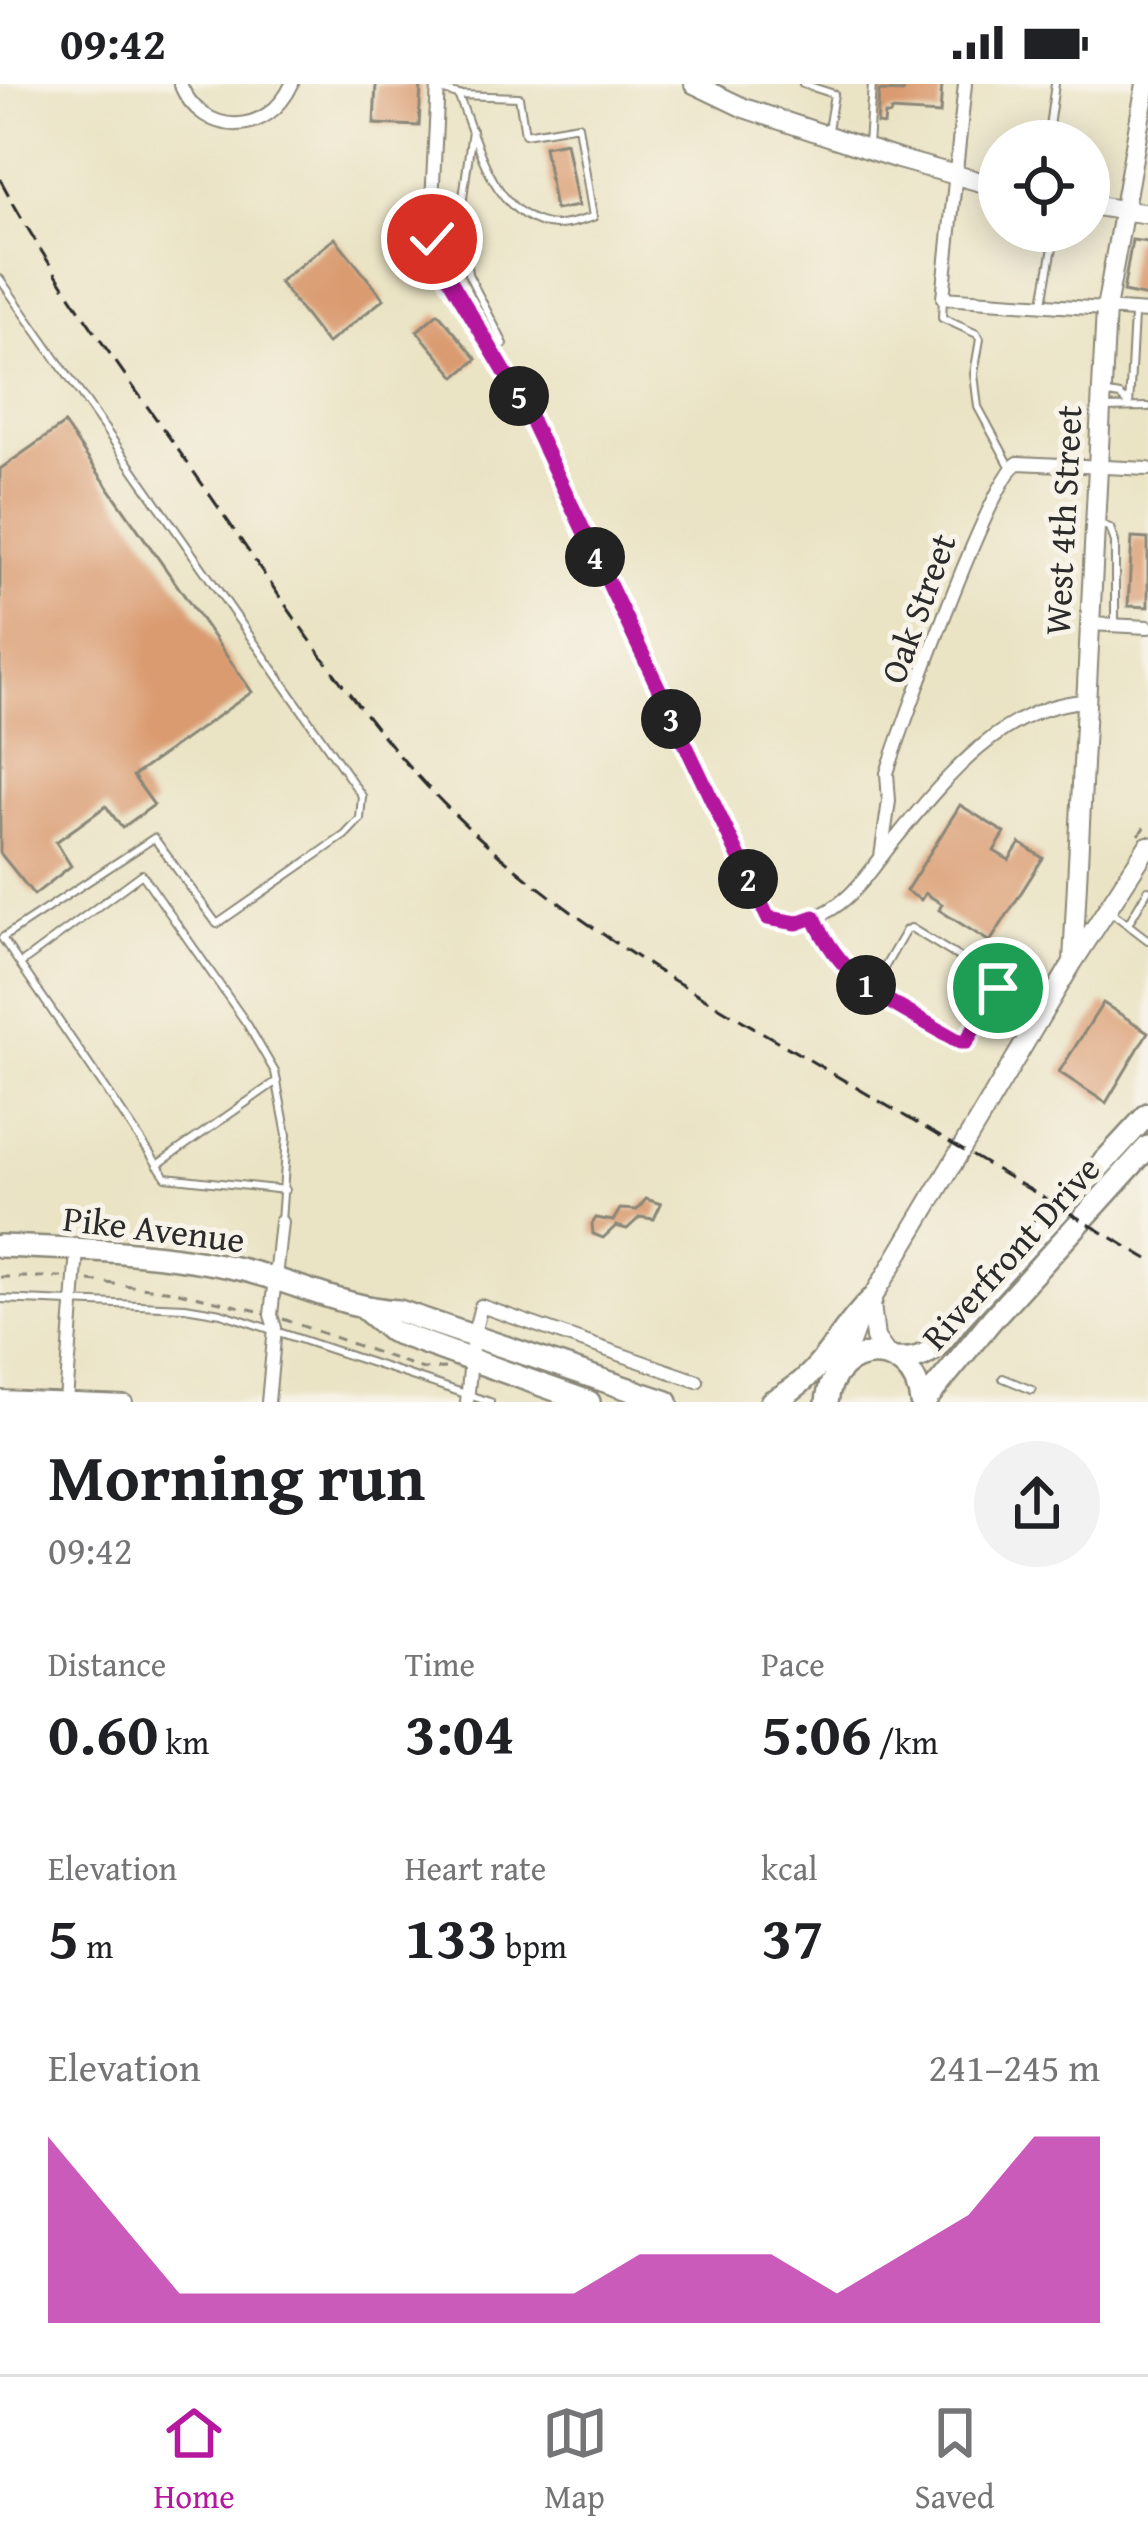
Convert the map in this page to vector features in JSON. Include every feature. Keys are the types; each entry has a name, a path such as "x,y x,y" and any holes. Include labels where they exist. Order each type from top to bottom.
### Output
{"main road":[{"path":"694,84 826,135 978,182"},
{"name":"West 4th Street","path":"1073,962 1106,309 1146,84"},
{"path":"1110,209 1148,214"},
{"path":"827,1402 857,1324 1073,962 1148,846"},
{"path":"809,1402 837,1372 860,1357 918,1359 933,1352 1148,1114"},
{"name":"Riverfront Drive","path":"922,1402 1148,1147"},
{"name":"Pike Avenue","path":"0,1246 183,1258 277,1279 366,1309 399,1311 466,1355 589,1402"},
{"path":"871,1300 875,1336 914,1376 922,1402"},
{"path":"771,1402 811,1376 871,1300"},
{"name":"Pike Avenue","path":"466,1355 667,1402"}],"street":[{"path":"180,84 203,115 234,125 252,124 272,113 292,84"},
{"path":"965,84 943,298 1141,311"},
{"path":"438,86 431,222 434,250 514,385 768,918 797,923 842,902 916,814 1001,732 1049,705 1086,701"},
{"path":"1010,466 1148,469"},
{"name":"Oak Street","path":"880,858 889,801 887,773 896,745 975,535 1010,466"},
{"path":"1090,624 1148,627"},
{"path":"889,801 916,814"},
{"path":"268,1402 280,1323 271,1315 281,1222"},
{"path":"66,1401 77,1250"},
{"path":"467,1398 466,1355 482,1306 697,1381"},
{"path":"0,1397 126,1402"}],"lane":[{"path":"803,84 834,94 826,135"},
{"path":"868,149 872,84"},
{"path":"1050,120 1055,84"},
{"path":"438,86 458,95 519,98 525,134 578,125 593,217 556,225 510,206 495,183 458,95"},
{"path":"472,129 461,214 468,274 504,344"},
{"path":"1042,305 1052,252"},
{"path":"0,278 362,796 360,819 345,835 217,924 154,838 2,938 166,1178 285,1190"},
{"path":"943,298 942,318 980,339 974,374 978,406 1010,466"},
{"path":"1129,407 1141,311"},
{"path":"1101,400 1120,396 1129,407"},
{"path":"1101,400 1148,407"},
{"path":"1095,522 1110,528 1115,542 1115,625"},
{"path":"20,964 142,874 247,1024 277,1081 287,1135 281,1222"},
{"path":"1129,924 1148,890"},
{"path":"1107,909 1148,940"},
{"path":"814,917 828,950 851,976 872,989 960,1042 966,1042 998,988 996,980 911,928 906,929 872,989"},
{"path":"157,1165 277,1081"},
{"path":"0,1299 184,1307 280,1323 467,1398 490,1402"},
{"path":"1003,1378 1033,1390"}],"path":[{"path":"0,1277 64,1277"},
{"path":"84,1280 174,1292 260,1311"},
{"path":"280,1323 423,1369 466,1355"}],"building":[{"path":"376,84 421,84 419,126 374,124"},
{"path":"905,84 942,84 940,114 891,111 884,125 877,124 879,91 903,92"},
{"path":"566,142 578,206 555,210 544,146"},
{"path":"335,238 384,299 327,344 279,282"},
{"path":"1132,240 1148,242 1148,297 1123,292"},
{"path":"438,313 477,359 456,377 417,331"},
{"path":"64,424 252,692 133,776 154,805 122,828 106,806 56,842 71,866 34,895 0,853 0,469"},
{"path":"1132,538 1148,539 1148,607 1128,606"},
{"path":"960,805 1005,833 994,851 1009,860 1020,843 1043,858 990,942 939,910 942,904 925,893 921,900 906,891"},
{"path":"1103,1003 1148,1032 1106,1103 1059,1072"},
{"path":"646,1199 661,1204 654,1219 640,1217 627,1229 616,1226 603,1238 593,1234 596,1218 613,1221 620,1209 637,1210"}],"railway":[{"path":"0,179 91,326 313,645 413,771 474,833 550,896 658,971 1148,1259"}],"route":[{"path":"432,239 440,263 521,399 768,918 797,923 814,917 828,950 851,976 960,1042 966,1042 998,988"}]}
